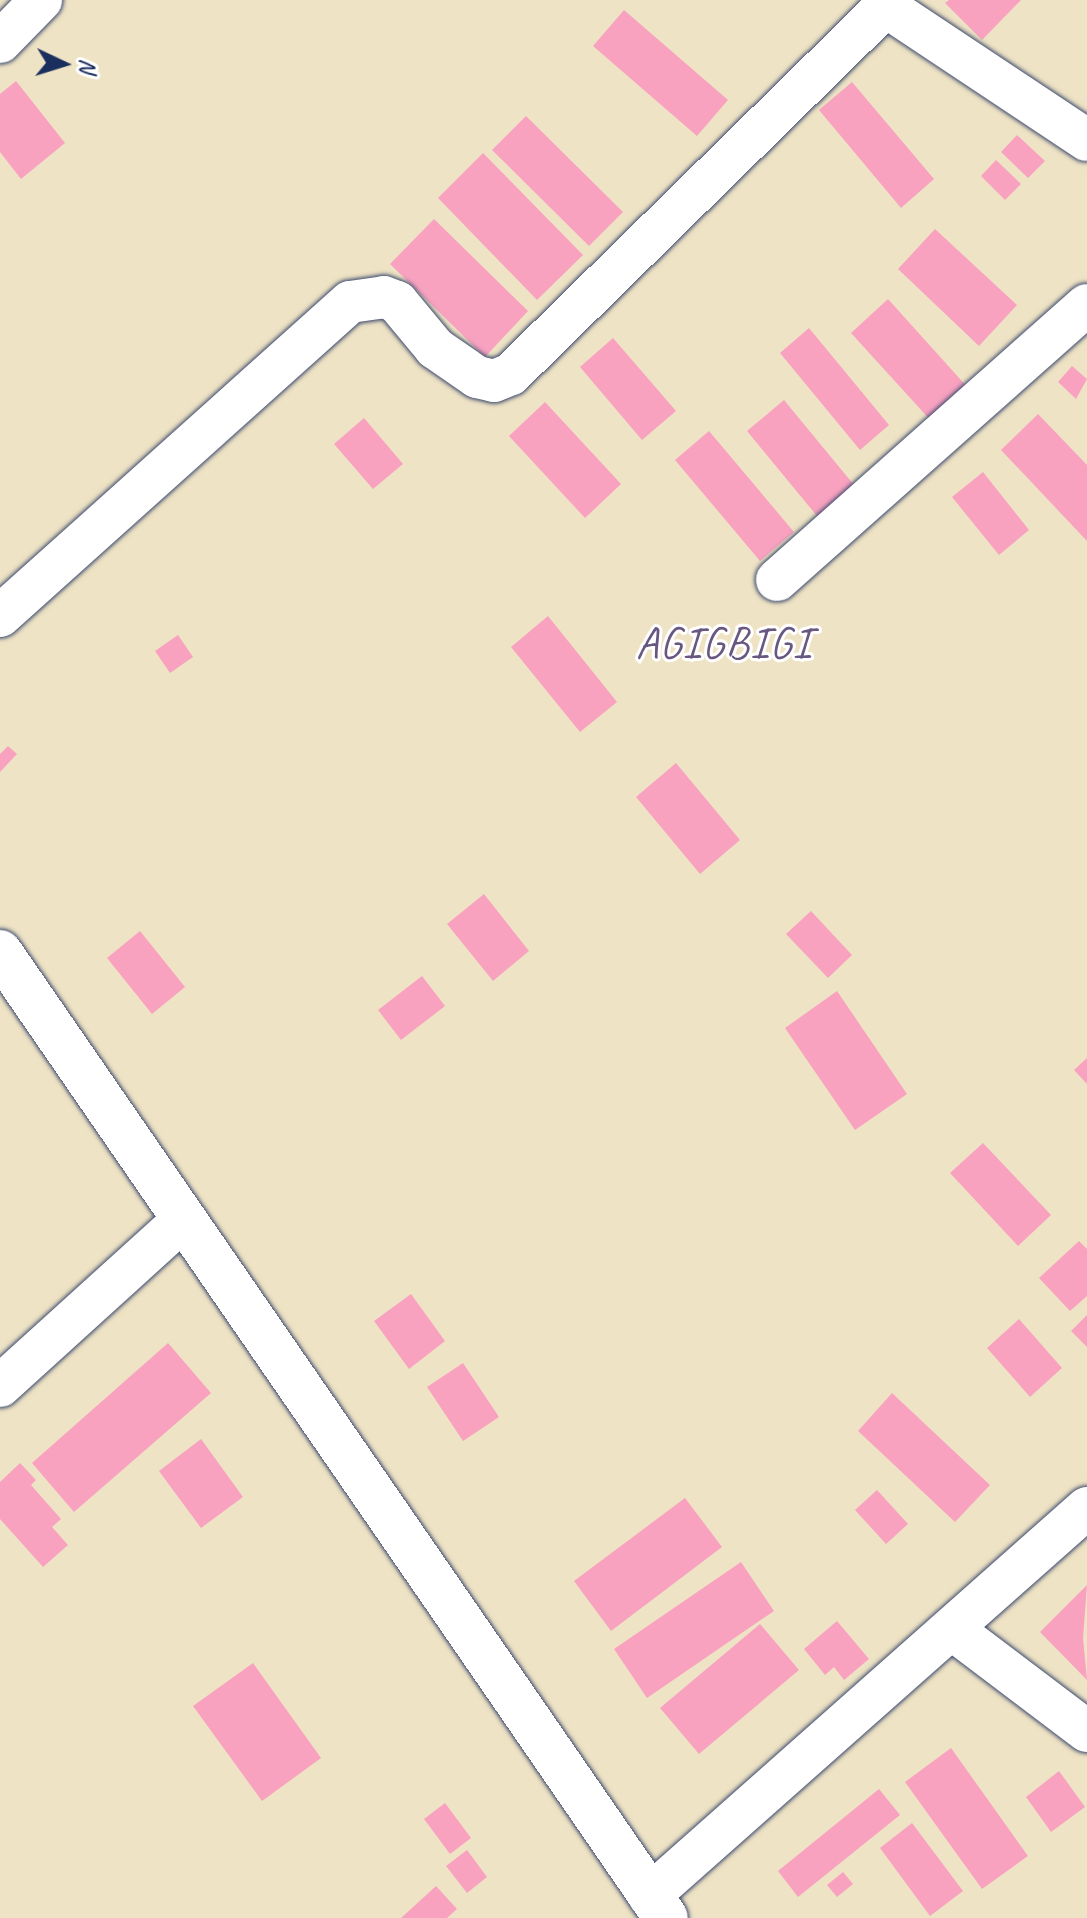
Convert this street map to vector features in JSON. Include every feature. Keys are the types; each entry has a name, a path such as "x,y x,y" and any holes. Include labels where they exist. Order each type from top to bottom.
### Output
{"main road":[{"path":"0,952 657,1907"}],"street":[{"path":"0,42 41,0"},
{"path":"0,616 350,302 384,297 397,302 435,348 477,377 494,381 511,374 888,3 1087,140"},
{"path":"777,580 1087,305"},
{"path":"0,1386 184,1219"},
{"path":"657,1907 952,1629 1087,1508"},
{"path":"952,1629 1087,1731"}],"building":[{"path":"949,0 1021,0 982,40 945,3"},
{"path":"624,10 728,100 697,136 593,46"},
{"path":"16,81 65,143 21,179 0,152 0,94"},
{"path":"852,82 934,179 901,208 819,110"},
{"path":"526,116 623,212 589,246 492,150"},
{"path":"1017,135 1045,161 1028,178 1001,152"},
{"path":"483,153 583,255 537,300 438,198"},
{"path":"996,160 1021,184 1005,200 981,176"},
{"path":"434,219 528,311 485,357 390,264"},
{"path":"935,229 1017,305 979,346 898,269"},
{"path":"888,299 969,389 933,423 851,333"},
{"path":"809,328 889,425 860,450 780,353"},
{"path":"613,338 676,411 642,440 580,367"},
{"path":"1072,366 1087,379 1076,399 1058,382"},
{"path":"784,400 854,485 817,516 747,431"},
{"path":"545,402 621,484 585,518 509,436"},
{"path":"1038,414 1087,465 1087,541 1001,450"},
{"path":"364,418 403,464 373,489 334,444"},
{"path":"709,431 794,532 760,561 675,460"},
{"path":"983,472 1029,530 999,555 952,497"},
{"path":"548,616 617,702 580,732 511,647"},
{"path":"178,635 193,657 170,673 155,651"},
{"path":"8,746 17,754 0,772 0,754"},
{"path":"676,763 740,840 700,874 636,797"},
{"path":"484,894 529,951 493,981 447,924"},
{"path":"811,911 852,955 828,978 786,934"},
{"path":"140,931 185,987 152,1014 107,958"},
{"path":"422,976 445,1006 401,1040 378,1010"},
{"path":"837,991 907,1094 855,1130 785,1028"},
{"path":"1087,1058 1087,1084 1074,1070"},
{"path":"983,1143 1051,1215 1018,1246 950,1173"},
{"path":"1079,1241 1087,1249 1087,1296 1070,1311 1039,1278"},
{"path":"411,1294 445,1341 409,1369 374,1321"},
{"path":"1087,1315 1087,1347 1071,1331"},
{"path":"1019,1319 1062,1368 1030,1397 987,1348"},
{"path":"168,1343 211,1393 74,1512 32,1463"},
{"path":"463,1363 499,1417 463,1441 427,1387"},
{"path":"892,1393 990,1485 955,1522 858,1431"},
{"path":"201,1439 243,1497 201,1528 159,1471"},
{"path":"20,1463 36,1480 31,1485 61,1519 52,1527 68,1545 43,1567 0,1519 0,1482"},
{"path":"877,1490 908,1524 886,1544 855,1510"},
{"path":"685,1498 722,1547 611,1631 574,1581"},
{"path":"741,1562 774,1611 647,1698 614,1649"},
{"path":"1087,1585 1083,1638 1087,1680 1040,1632"},
{"path":"837,1621 869,1659 844,1680 834,1667 825,1675 804,1649"},
{"path":"760,1624 799,1670 699,1754 660,1708"},
{"path":"253,1663 321,1758 262,1801 193,1706"},
{"path":"951,1748 1028,1856 982,1889 905,1782"},
{"path":"1059,1771 1085,1807 1051,1832 1026,1797"},
{"path":"879,1789 900,1815 798,1897 778,1871"},
{"path":"445,1803 471,1838 450,1854 424,1819"},
{"path":"912,1823 963,1891 930,1916 880,1848"},
{"path":"467,1850 487,1877 467,1893 446,1866"},
{"path":"843,1872 853,1884 837,1897 827,1885"},
{"path":"436,1886 457,1909 447,1918 401,1918"}],"district":[{"name":"AGIGBIGI","path":"724,643"}]}
